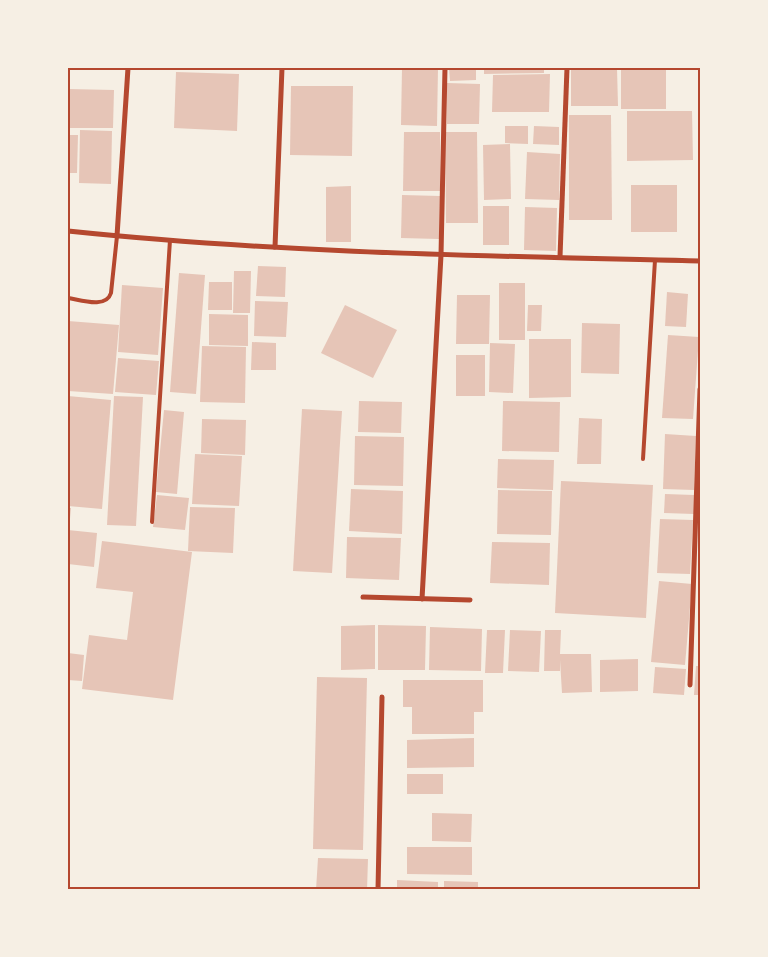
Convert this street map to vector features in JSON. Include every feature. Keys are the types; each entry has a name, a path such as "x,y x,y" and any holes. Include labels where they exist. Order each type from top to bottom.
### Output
{"street":[{"path":"117,236 128,68"},
{"path":"275,247 282,68"},
{"path":"422,599 441,255 445,68"},
{"path":"560,257 567,68"},
{"path":"68,231 275,247 441,255 700,261"},
{"path":"690,685 700,389"},
{"path":"363,597 470,600"},
{"path":"378,890 382,697"}],"lane":[{"path":"68,298 102,303 108,299 111,293 117,236"},
{"path":"152,522 170,240"},
{"path":"643,459 655,260"}],"building":[{"path":"402,68 438,68 437,126 401,125"},
{"path":"449,68 476,68 476,80 450,81"},
{"path":"484,68 544,68 544,73 484,74"},
{"path":"571,68 617,68 618,106 571,106"},
{"path":"621,68 666,68 666,109 621,109"},
{"path":"176,72 239,74 237,131 174,128"},
{"path":"550,74 549,112 492,112 493,75"},
{"path":"447,83 480,84 479,124 447,124"},
{"path":"291,86 353,86 352,156 290,155"},
{"path":"68,89 114,90 113,128 68,128"},
{"path":"627,111 692,111 693,160 627,161"},
{"path":"569,115 611,115 612,220 569,220"},
{"path":"505,126 528,126 528,144 505,143"},
{"path":"534,126 559,127 559,145 533,144"},
{"path":"80,130 112,131 111,184 79,183"},
{"path":"404,132 440,132 440,191 403,191"},
{"path":"445,132 477,132 478,223 446,223"},
{"path":"68,135 78,135 77,173 68,173"},
{"path":"510,144 511,199 484,200 483,145"},
{"path":"527,152 560,154 559,200 525,199"},
{"path":"631,185 677,185 677,232 631,232"},
{"path":"351,186 351,242 326,242 326,187"},
{"path":"402,195 440,196 439,239 401,238"},
{"path":"483,206 509,206 509,245 483,245"},
{"path":"525,207 557,208 556,251 524,250"},
{"path":"258,266 286,267 285,297 256,296"},
{"path":"234,271 251,271 250,313 233,313"},
{"path":"179,273 205,275 196,394 170,392"},
{"path":"209,282 232,282 232,310 208,310"},
{"path":"499,283 525,283 525,340 499,340"},
{"path":"122,285 163,288 158,355 118,352"},
{"path":"667,292 688,294 686,327 665,326"},
{"path":"457,295 490,295 489,344 456,344"},
{"path":"255,301 288,302 286,337 254,336"},
{"path":"345,305 397,330 373,378 321,353"},
{"path":"528,305 542,305 541,331 527,331"},
{"path":"209,314 248,315 248,346 209,345"},
{"path":"68,321 119,325 113,394 68,391"},
{"path":"582,323 620,324 619,374 581,373"},
{"path":"668,335 699,337 693,419 662,418"},
{"path":"529,339 571,339 571,397 529,398"},
{"path":"252,342 276,343 276,370 251,370"},
{"path":"490,343 515,344 513,393 489,392"},
{"path":"202,346 246,347 245,403 200,402"},
{"path":"456,355 485,355 485,396 456,396"},
{"path":"118,358 159,361 156,395 115,392"},
{"path":"68,396 111,400 102,509 68,506"},
{"path":"114,396 143,397 136,526 107,525"},
{"path":"359,401 402,402 401,433 358,432"},
{"path":"503,401 560,402 559,452 502,451"},
{"path":"302,409 342,411 332,573 293,571"},
{"path":"164,410 184,412 177,494 156,492"},
{"path":"579,418 602,419 601,464 577,464"},
{"path":"202,419 246,420 245,455 201,453"},
{"path":"665,434 696,436 694,490 663,489"},
{"path":"355,436 404,437 403,486 354,485"},
{"path":"195,454 242,456 239,506 192,504"},
{"path":"498,459 554,460 553,490 497,488"},
{"path":"561,481 653,485 646,618 555,613"},
{"path":"351,489 403,491 402,534 349,531"},
{"path":"498,490 552,491 551,535 497,534"},
{"path":"665,494 694,495 694,514 664,513"},
{"path":"157,495 189,498 185,530 153,527"},
{"path":"190,507 235,508 233,553 188,551"},
{"path":"68,508 71,508 69,529 68,529"},
{"path":"660,519 693,520 690,574 657,573"},
{"path":"68,530 97,533 94,567 68,564"},
{"path":"347,537 401,538 399,580 346,578"},
{"path":"102,541 192,552 173,700 82,689 89,635 127,640 133,592 96,588"},
{"path":"492,542 550,543 549,585 490,583"},
{"path":"659,581 692,584 685,665 651,662"},
{"path":"375,625 375,669 341,670 341,626"},
{"path":"378,625 426,626 425,670 378,670"},
{"path":"430,627 482,629 481,671 429,670"},
{"path":"487,630 505,630 503,673 485,673"},
{"path":"510,630 541,631 539,672 508,671"},
{"path":"545,630 561,630 560,654 591,654 592,692 562,693 560,660 560,671 544,671"},
{"path":"68,653 84,655 82,681 68,680"},
{"path":"638,659 638,691 600,692 600,660"},
{"path":"696,666 700,666 700,695 694,695"},
{"path":"655,667 686,669 684,695 653,693"},
{"path":"317,677 367,678 363,850 313,849"},
{"path":"403,680 483,680 483,712 474,712 474,734 412,734 412,707 403,707"},
{"path":"474,738 474,767 407,768 407,740"},
{"path":"407,774 443,774 443,794 407,794"},
{"path":"432,813 472,814 471,842 432,841"},
{"path":"407,847 472,847 472,875 407,874"},
{"path":"318,858 368,859 367,890 316,890"},
{"path":"397,880 438,882 438,890 397,890"},
{"path":"444,881 478,882 478,890 444,890"}]}
